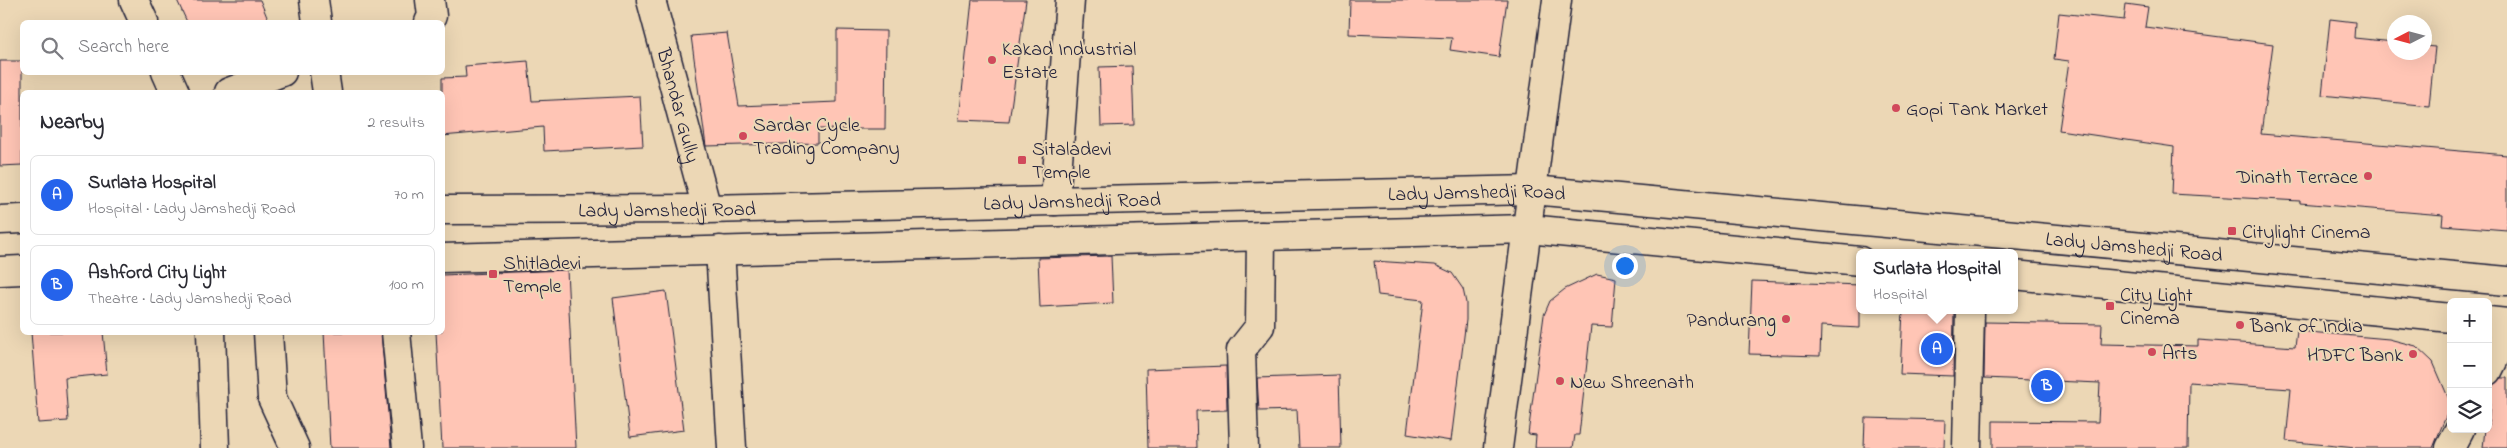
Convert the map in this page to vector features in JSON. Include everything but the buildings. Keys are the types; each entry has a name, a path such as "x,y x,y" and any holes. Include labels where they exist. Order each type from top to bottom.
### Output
{"main road":[{"path":"134,0 143,20"},
{"path":"314,0 317,20"},
{"path":"430,0 432,16 430,20"},
{"name":"Bhandar Gully","path":"652,0 707,209"},
{"path":"1055,201 1070,0"},
{"path":"1498,448 1557,0"},
{"path":"167,75 174,90"},
{"path":"234,90 274,75"},
{"path":"324,75 327,90"},
{"name":"Lady Jamshedji Road","path":"445,210 707,209 1533,190 2507,281"},
{"path":"0,220 20,219"},
{"name":"Lady Jamshedji Road","path":"445,258 1528,229 1856,261"},
{"path":"1244,448 1241,350 1260,326 1261,236"},
{"path":"720,250 732,448"},
{"path":"0,271 20,270"},
{"name":"Lady Jamshedji Road","path":"2018,276 2447,318"},
{"path":"1967,448 1970,314"},
{"path":"2492,321 2507,323"},
{"path":"2492,363 2507,332"},
{"path":"211,335 215,448"},
{"path":"268,335 272,398 295,448"},
{"path":"396,335 407,448"},
{"path":"2450,448 2458,433"}],"place":[{"name":"Kakad Industrial Estate","path":"992,60"},
{"name":"Gopi Tank Market","path":"1896,108"},
{"name":"Sardar Cycle Trading Company","path":"743,136"},
{"name":"Sitaladevi Temple","path":"1022,160"},
{"name":"Dinath Terrace","path":"2368,176"},
{"name":"Citylight Cinema","path":"2232,231"},
{"name":"Shitladevi Temple","path":"493,274"},
{"name":"City Light Cinema","path":"2110,306"},
{"name":"Pandurang","path":"1786,319"},
{"name":"Bank of India","path":"2240,325"},
{"name":"Surlata Hospital","path":"1937,349"},
{"name":"Arts","path":"2152,352"},
{"name":"HDFC Bank","path":"2413,354"},
{"name":"New Shreenath","path":"1560,381"},
{"name":"Ashford City Light","path":"2047,386"}]}
